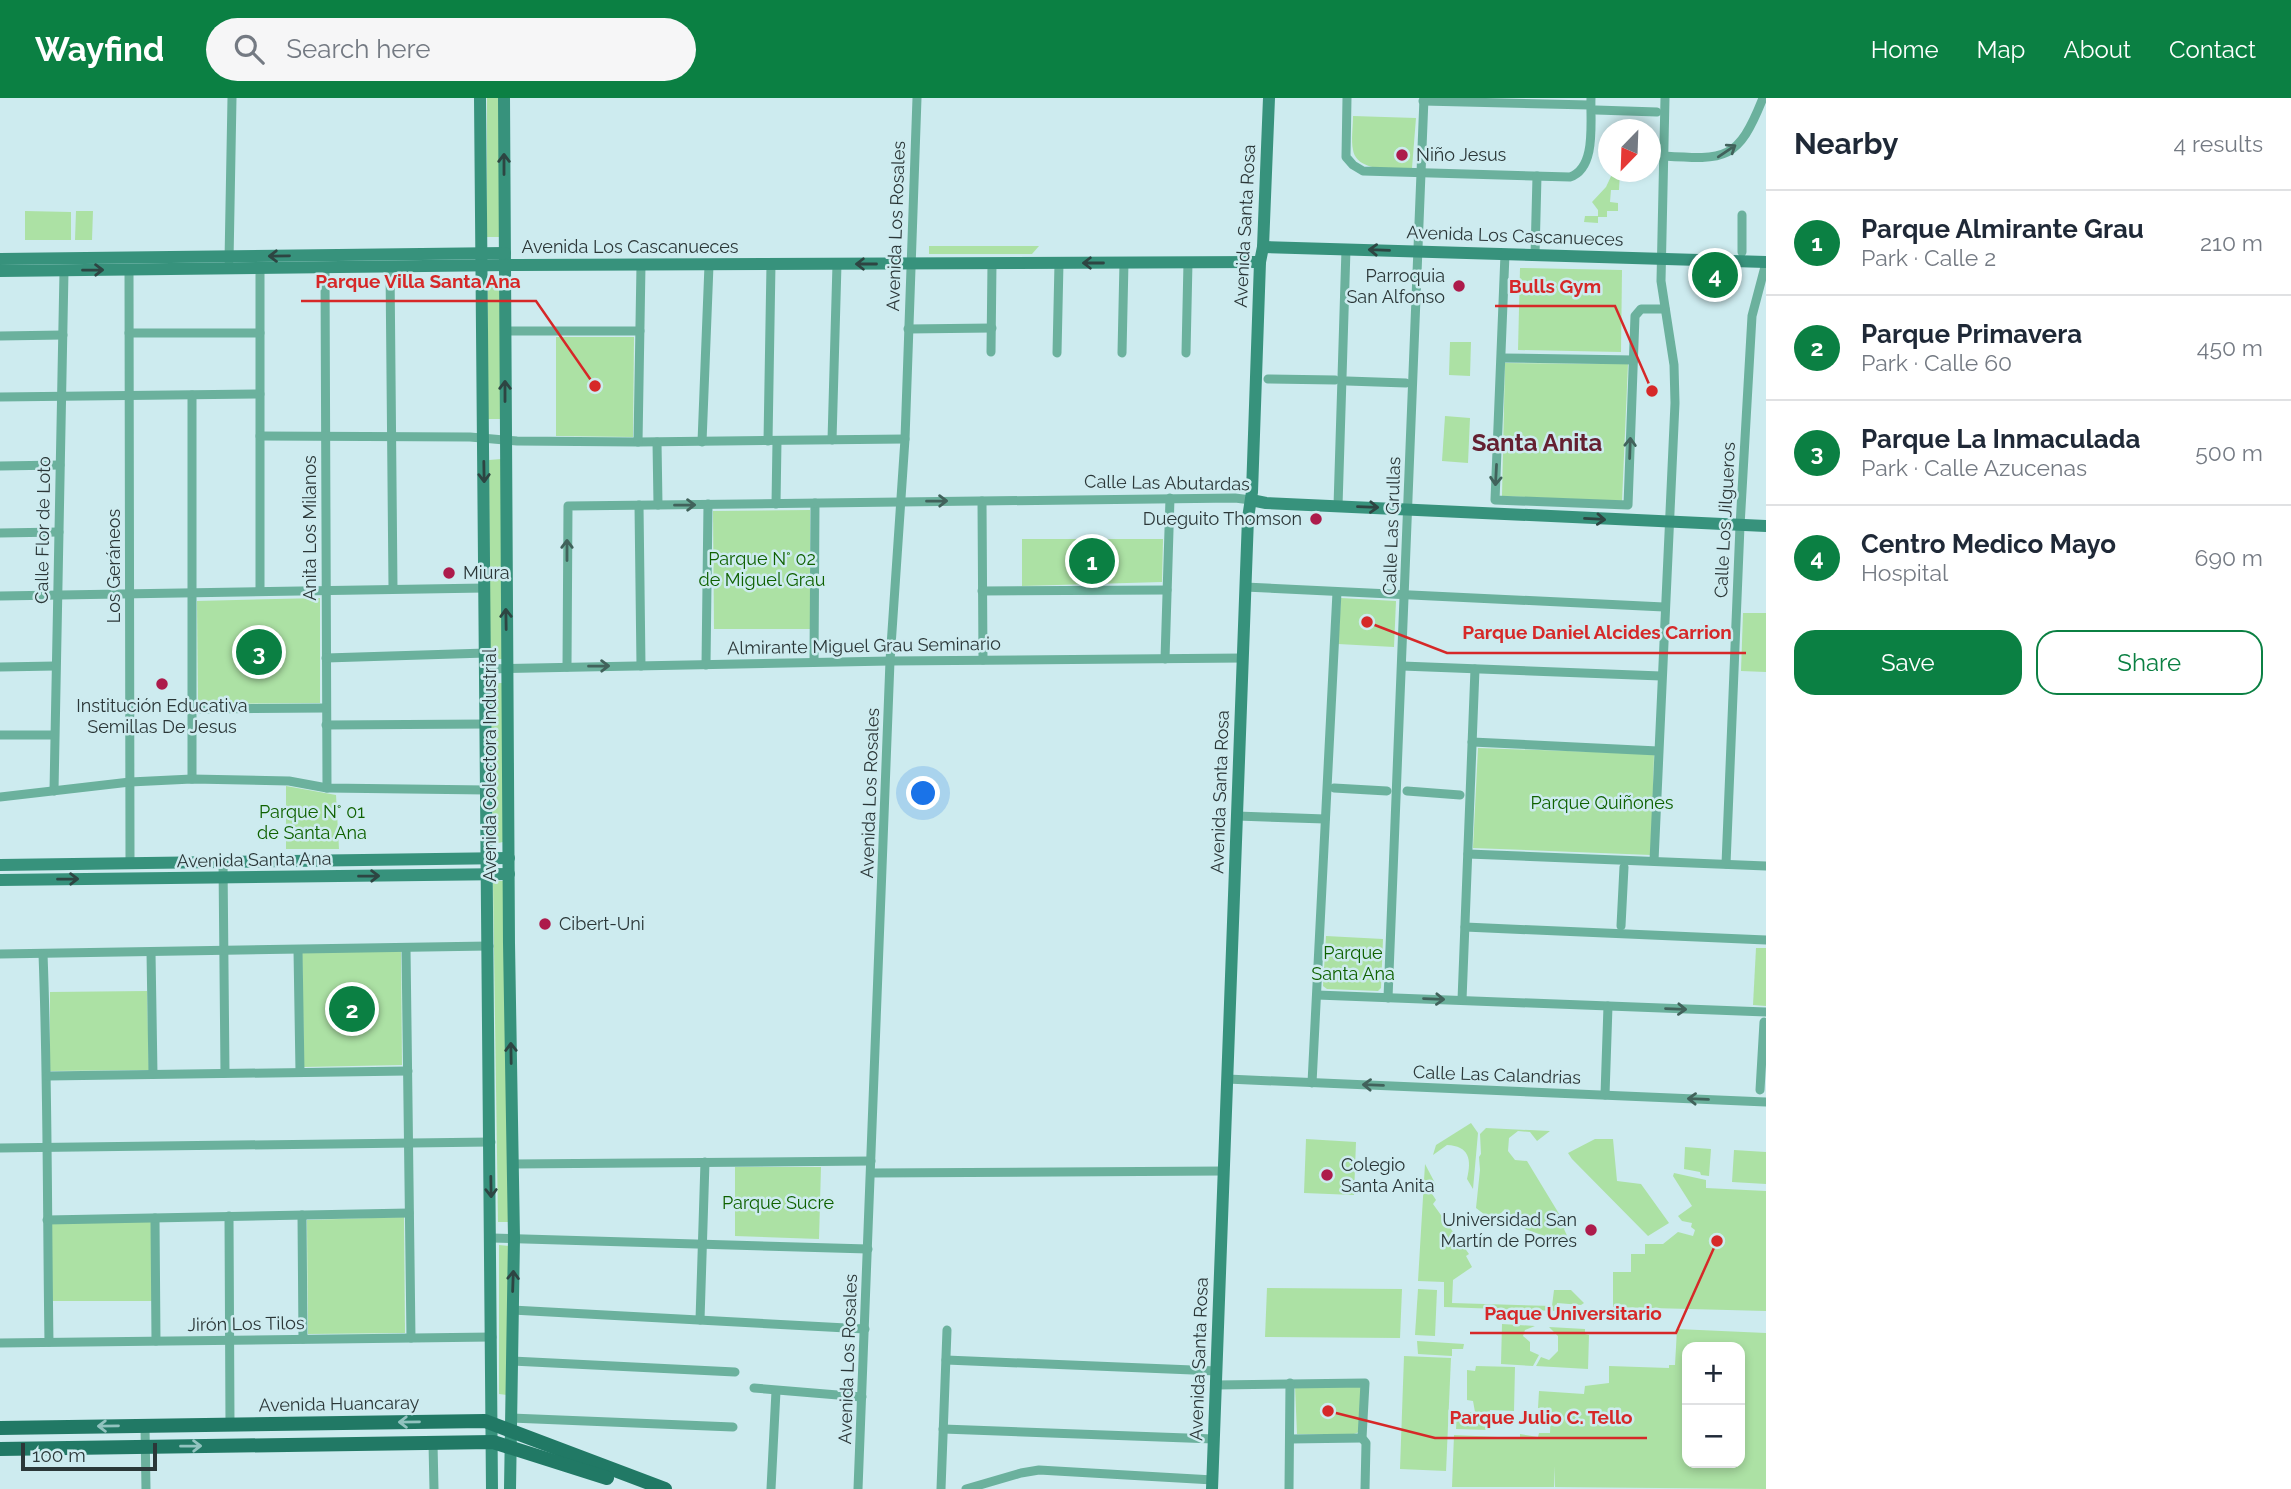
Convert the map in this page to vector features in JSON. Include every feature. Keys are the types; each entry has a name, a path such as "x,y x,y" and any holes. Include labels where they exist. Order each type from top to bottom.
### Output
{"main road":[{"name":"Avenida Huancaray","path":"0,1427 478,1421 493,1423 641,1489"},
{"name":"Avenida Huancaray","path":"0,1449 493,1442 511,1432 665,1489"}],"street":[{"path":"229,263 232,98"},
{"name":"Avenida Colectora Industrial","path":"481,98 492,1489"},
{"name":"Avenida Colectora Industrial","path":"504,98 514,1238 510,1489"},
{"name":"Avenida Los Rosales","path":"858,1489 890,661 905,439 917,98"},
{"name":"Avenida Santa Rosa","path":"1212,1484 1248,512 1251,500 1259,262 1263,247 1269,98"},
{"path":"1347,98 1345,151 1348,161 1358,169 1368,172 1573,176 1584,164 1589,148 1592,105"},
{"path":"1654,861 1675,403 1674,365 1665,309 1661,258 1665,98"},
{"path":"1663,156 1704,159 1726,155 1745,134 1763,98"},
{"path":"1424,99 1536,101 1657,112"},
{"name":"Calle Las Grullas","path":"1388,998 1424,99"},
{"path":"1535,255 1537,176"},
{"path":"1742,215 1742,252"},
{"name":"Avenida Los Cascanueces","path":"1263,247 1766,262"},
{"path":"1338,506 1346,249"},
{"path":"1505,254 1494,500 1628,505 1635,316 1637,311 1665,309"},
{"name":"Avenida Los Cascanueces","path":"0,259 229,263 505,259 641,265 1259,262"},
{"name":"Avenida Los Cascanueces","path":"0,271 129,270 229,263 260,268 390,267 482,260"},
{"path":"1122,353 1124,262"},
{"path":"1186,353 1188,262"},
{"name":"Calle Los Jilgueros","path":"1726,864 1752,316 1766,262"},
{"path":"991,352 992,263"},
{"path":"1057,353 1059,263"},
{"path":"771,264 772,441 776,503"},
{"path":"832,440 837,264"},
{"path":"638,442 641,265"},
{"path":"702,442 709,265"},
{"path":"390,267 393,588"},
{"path":"260,268 260,591"},
{"name":"Anita Los Milanos","path":"326,268 327,788"},
{"name":"Los Geráneos","path":"129,270 130,863"},
{"name":"Calle Flor de Loto","path":"54,791 64,271"},
{"path":"908,329 992,328"},
{"path":"505,331 639,331"},
{"path":"129,333 260,333"},
{"path":"0,336 63,335"},
{"path":"1502,358 1634,360"},
{"path":"1268,379 1335,380"},
{"path":"1347,381 1406,383"},
{"path":"192,394 192,779"},
{"path":"0,397 260,394"},
{"path":"260,436 638,442 905,439"},
{"path":"657,442 658,505"},
{"path":"0,466 60,465"},
{"path":"1165,659 1170,498"},
{"name":"Calle Las Abutardas","path":"567,667 568,506 1235,498 1338,506 1766,526"},
{"path":"982,501 983,660"},
{"path":"814,663 815,503"},
{"path":"706,665 708,504"},
{"path":"639,505 640,666"},
{"path":"0,533 59,532"},
{"path":"0,596 485,587"},
{"path":"1245,587 1664,607"},
{"path":"982,592 1167,590"},
{"path":"1312,1083 1337,592"},
{"path":"326,658 486,653"},
{"name":"Almirante Miguel Grau Seminario","path":"486,669 890,661 1242,658"},
{"path":"0,667 55,666"},
{"path":"1402,666 1661,676"},
{"path":"1462,1000 1475,669"},
{"path":"192,709 326,708"},
{"path":"326,725 486,724"},
{"path":"0,735 53,734"},
{"path":"1472,742 1658,751"},
{"path":"0,797 130,782 192,779 289,781 327,788 487,790"},
{"path":"1334,788 1387,791"},
{"path":"1407,791 1460,795"},
{"path":"1237,816 1325,819"},
{"path":"1468,854 1766,866"},
{"name":"Avenida Santa Ana","path":"0,865 509,858"},
{"path":"223,862 225,1073"},
{"path":"1621,926 1624,867"},
{"name":"Avenida Santa Ana","path":"0,880 509,874"},
{"path":"1465,927 1766,940"},
{"path":"0,954 489,947"},
{"path":"406,948 411,1338"},
{"path":"298,950 300,1072"},
{"path":"151,952 153,1074"},
{"path":"43,954 48,1076 46,1148 49,1342"},
{"path":"1317,995 1608,1006 1765,1017 1760,1090"},
{"path":"1605,1095 1608,1006"},
{"path":"48,1076 408,1071"},
{"name":"Calle Las Calandrias","path":"1227,1079 1766,1102"},
{"path":"0,1148 491,1142"},
{"path":"513,1164 871,1161"},
{"path":"700,1320 705,1162"},
{"path":"871,1173 1224,1171"},
{"path":"47,1220 410,1213"},
{"path":"302,1215 303,1339"},
{"path":"229,1216 230,1424"},
{"path":"155,1218 156,1341"},
{"path":"492,1238 868,1249"},
{"path":"512,1310 865,1329"},
{"path":"941,1489 947,1330"},
{"name":"Jirón Los Tilos","path":"0,1343 492,1337"},
{"path":"946,1360 1217,1370"},
{"path":"512,1361 735,1372"},
{"path":"1289,1489 1290,1383"},
{"path":"1216,1385 1365,1383 1362,1438 1366,1443 1365,1489"},
{"path":"754,1388 862,1397"},
{"path":"771,1489 776,1391"},
{"path":"145,1426 146,1489"},
{"path":"511,1432 733,1427"},
{"path":"943,1429 1214,1439"},
{"path":"1290,1439 1362,1438"},
{"path":"433,1443 435,1489"},
{"path":"966,1489 1039,1470 1212,1484"}],"green space":[{"path":"487,98 499,98 500,237 487,237"},
{"path":"1353,116 1416,118 1412,168 1378,168 1361,162 1353,150"},
{"path":"1608,182 1619,182 1619,190 1611,190 1610,202 1618,203 1618,211 1607,211 1607,217 1598,217 1598,223 1584,222 1585,216 1598,216 1598,210 1592,202"},
{"path":"25,211 71,212 71,240 25,240"},
{"path":"76,211 93,211 92,240 75,240"},
{"path":"929,246 1039,246 1032,254 929,254"},
{"path":"1520,268 1622,270 1621,352 1518,350"},
{"path":"488,285 500,285 501,419 488,419"},
{"path":"556,337 634,337 633,437 556,436"},
{"path":"1450,342 1471,342 1470,376 1449,375"},
{"path":"1505,363 1628,364 1622,501 1502,496"},
{"path":"1445,416 1470,418 1468,463 1442,461"},
{"path":"501,459 502,659 490,659 489,460"},
{"name":"Parque N° 02 de Miguel Grau","path":"810,510 810,629 714,629 713,511"},
{"path":"1022,539 1163,539 1162,582 1022,586"},
{"path":"320,598 320,703 198,704 197,601"},
{"path":"1341,598 1396,601 1394,647 1338,644"},
{"path":"1743,613 1766,613 1766,672 1741,671"},
{"path":"489,683 502,683 503,842 493,844"},
{"name":"Parque Quiñones","path":"1478,748 1654,754 1651,855 1473,848"},
{"name":"Parque N° 01 de Santa Ana","path":"286,786 336,795 339,849 286,849"},
{"path":"493,881 503,881 509,1222 498,1222"},
{"name":"Parque Santa Ana","path":"1326,936 1383,939 1381,988 1378,991 1327,989 1323,986"},
{"path":"1756,948 1766,948 1766,1006 1753,1005"},
{"path":"401,951 402,1065 304,1067 302,952"},
{"path":"147,991 149,1070 50,1071 50,992"},
{"path":"1471,1123 1478,1133 1473,1189 1467,1179 1469,1160 1464,1151 1447,1145 1433,1155 1436,1145"},
{"path":"1486,1128 1550,1131 1537,1141 1530,1132 1518,1131 1509,1138 1508,1151 1515,1160 1527,1161 1567,1227 1564,1229 1569,1240 1556,1246 1547,1237 1525,1229 1505,1209 1493,1221 1476,1208 1480,1134"},
{"path":"1306,1139 1356,1142 1354,1195 1304,1193"},
{"path":"1595,1139 1613,1139 1617,1181 1641,1184 1669,1223 1648,1236 1572,1159 1568,1153"},
{"path":"1685,1147 1711,1149 1709,1176 1684,1169"},
{"path":"1734,1150 1766,1152 1766,1184 1732,1182"},
{"path":"1425,1164 1436,1185 1429,1189 1436,1200 1433,1204 1469,1254 1466,1256 1472,1267 1453,1280 1452,1303 1552,1306 1554,1290 1571,1290 1584,1303 1557,1303 1556,1311 1444,1307 1444,1282 1418,1281"},
{"name":"Parque Sucre","path":"735,1167 821,1167 819,1239 735,1236"},
{"path":"1674,1173 1706,1180 1706,1188 1766,1191 1766,1311 1613,1307 1613,1272 1631,1272 1631,1254 1645,1254 1645,1244 1663,1244 1678,1232 1693,1236 1695,1230 1691,1227 1692,1223 1682,1221 1678,1216 1692,1206 1673,1176"},
{"path":"404,1217 405,1333 308,1334 307,1220"},
{"path":"151,1221 152,1301 52,1301 50,1223"},
{"path":"499,1245 509,1246 507,1395 499,1394"},
{"path":"1267,1288 1402,1289 1400,1338 1265,1337"},
{"path":"1418,1289 1437,1290 1435,1336 1415,1335"},
{"path":"1502,1324 1535,1326 1525,1330 1523,1336 1530,1342 1530,1351 1539,1355 1533,1366 1501,1364"},
{"path":"1549,1327 1585,1329 1585,1334 1589,1335 1588,1369 1536,1366 1541,1357 1549,1360 1558,1351 1558,1336"},
{"path":"1677,1329 1766,1333 1766,1489 1555,1487 1555,1466 1554,1487 1452,1487 1454,1435 1520,1438 1520,1434 1538,1437 1539,1433 1550,1433 1551,1409 1538,1408 1539,1391 1584,1394 1585,1386 1609,1383 1609,1366 1669,1368 1669,1365 1675,1365"},
{"path":"1417,1341 1464,1344 1463,1349 1452,1349 1452,1356 1418,1354"},
{"path":"1404,1356 1451,1358 1446,1471 1400,1469"},
{"path":"1476,1366 1515,1367 1514,1411 1490,1410 1488,1430 1456,1429 1457,1412 1475,1412 1473,1401 1467,1400 1467,1370 1475,1371"},
{"path":"1358,1383 1362,1390 1359,1432 1297,1434 1295,1386"}],"place":[{"name":"Niño Jesus","path":"1402,155"},
{"name":"Centro Medico Mayo","path":"1715,275"},
{"name":"Parroquia San Alfonso","path":"1459,286"},
{"name":"Parque Villa Santa Ana","path":"595,386"},
{"name":"Bulls Gym","path":"1652,391"},
{"name":"Dueguito Thomson","path":"1316,519"},
{"name":"Parque Almirante Grau","path":"1092,561"},
{"name":"Miura","path":"449,573"},
{"name":"Parque Daniel Alcides Carrion","path":"1367,622"},
{"name":"Parque La Inmaculada","path":"259,652"},
{"name":"Institución Educativa Semillas De Jesus","path":"162,684"},
{"name":"Cibert-Uni","path":"545,924"},
{"name":"Parque Primavera","path":"352,1009"},
{"name":"Colegio Santa Anita","path":"1327,1175"},
{"name":"Universidad San Martín de Porres","path":"1591,1230"},
{"name":"Paque Universitario","path":"1717,1241"},
{"name":"Parque Julio C. Tello","path":"1328,1411"}],"district":[{"name":"Santa Anita","path":"1537,443"}]}
